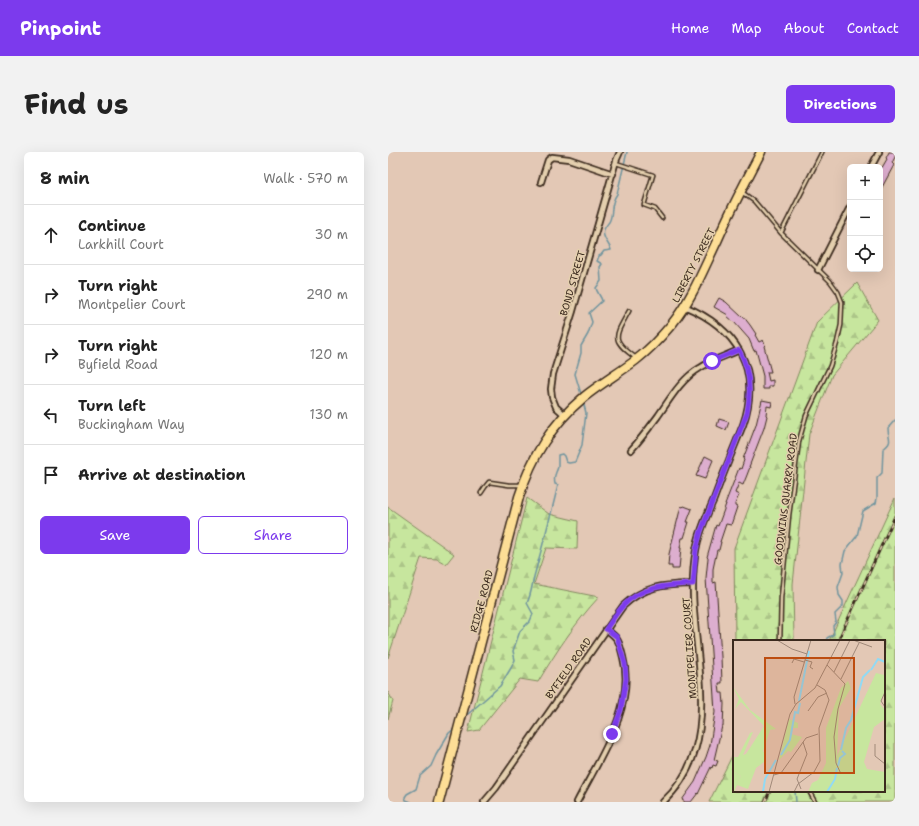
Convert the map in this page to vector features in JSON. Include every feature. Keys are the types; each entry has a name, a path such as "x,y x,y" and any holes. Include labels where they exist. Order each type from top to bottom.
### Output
{"highway":[{"name":"LIBERTY STREET","path":"565,415 596,388 638,359 663,334 684,306 698,281 740,192 761,152"},
{"name":"RIDGE ROAD","path":"439,802 523,485 541,446 565,415"}],"street":[{"name":"BOND STREET","path":"565,415 556,407 553,401 551,389 552,381 613,174 618,163 620,152"},
{"path":"872,164 878,152"},
{"path":"541,182 548,160 552,157 569,159 613,174"},
{"path":"818,270 847,213"},
{"name":"MONTPELIER COURT","path":"663,802 677,786 692,760 702,720 693,584 696,550 701,531 747,413 750,392 743,357 729,336 716,324 704,316 684,306"},
{"path":"631,450 643,437 681,384 689,376 699,368 712,361 739,350"},
{"name":"BYFIELD ROAD","path":"484,802 496,788 623,606 633,596 647,590 665,585 693,584"},
{"path":"577,802 612,734 621,710 624,694 626,679 625,664 621,649 617,637 606,629"}],"lane":[{"path":"781,233 822,152"},
{"path":"618,163 653,175 644,205 655,209 662,218"},
{"name":"GOODWINS QUARRY ROAD","path":"740,192 747,195 754,201 781,233 830,281 840,296 842,312 838,343 830,366 806,416 799,441 780,598 780,640"},
{"path":"628,311 618,334 618,339 620,346 638,359"},
{"path":"481,493 489,482 509,485 523,485"},
{"path":"810,792 815,802"}],"green space":[{"path":"857,283 878,320 832,375 809,434 793,584 794,640 735,640 734,548 817,322"},
{"path":"527,498 549,514 578,521 577,549 546,548 534,584 599,597 566,638 538,682 520,679 479,730 468,732"},
{"path":"895,498 895,802 709,802 733,754 733,792 885,792 885,640 829,640"},
{"path":"388,507 454,554 446,564 437,559 421,558 388,658"},
{"path":"388,692 393,701 388,719"}],"building":[{"path":"889,152 895,152 895,157 892,163 894,165 883,185 883,166 887,159 886,158"},
{"path":"719,298 726,302 742,317 743,316 756,334 755,335 759,342 763,340 771,372 767,372 769,381 773,380 773,386 769,386 769,389 763,389 763,376 756,350 754,351 749,339 727,316 728,315 714,307"},
{"path":"762,400 772,402 771,407 767,406 767,416 764,428 743,485 739,483 735,493 739,495 735,504 737,507 731,525 726,524 719,550 717,550 713,569 713,583 716,582 721,657 722,683 719,683 720,693 723,693 724,704 723,726 714,760 718,761 716,766 713,765 712,768 711,767 698,794 691,802 685,802 682,800 695,782 710,745 715,712 706,578 707,557 716,525 718,526 739,468 741,469 743,459 756,425"},
{"path":"719,419 729,422 726,430 717,426"},
{"path":"705,456 713,460 705,479 696,476"},
{"path":"681,506 692,509 687,522 689,522 684,538 682,538 679,569 672,569 672,566 668,566 669,554"}],"waterway":[{"path":"581,394 575,374 581,353 581,346 588,334 592,322 589,313 602,301 596,288 601,281 600,267 602,264 597,261 599,256 604,251 611,250 605,238 604,232 610,219 613,202 617,194 627,152"},
{"path":"468,714 500,686 515,660 513,651 520,631 530,621 533,614 527,603 558,485 555,484 554,479 558,467 558,455 562,454 566,462 575,462 582,445 586,413 584,405"},
{"path":"826,640 834,634 833,626 836,622 835,614 843,606 843,601 839,595 838,587 843,573 842,564 845,551 857,536 863,511 876,503 877,478 882,473 883,449 890,440 888,428 895,420"},
{"path":"411,802 406,800 405,797 407,794 416,789 420,776 431,766 449,733 455,728"},
{"path":"795,792 796,802"}],"railway":[{"path":"838,640 895,516"},
{"path":"765,802 770,792"}],"route":[{"path":"612,734 621,710 626,679 625,664 617,637 606,629 623,606 633,596 665,585 693,584 696,550 701,531 747,413 750,392 749,382 747,368 739,350 712,361"}]}
